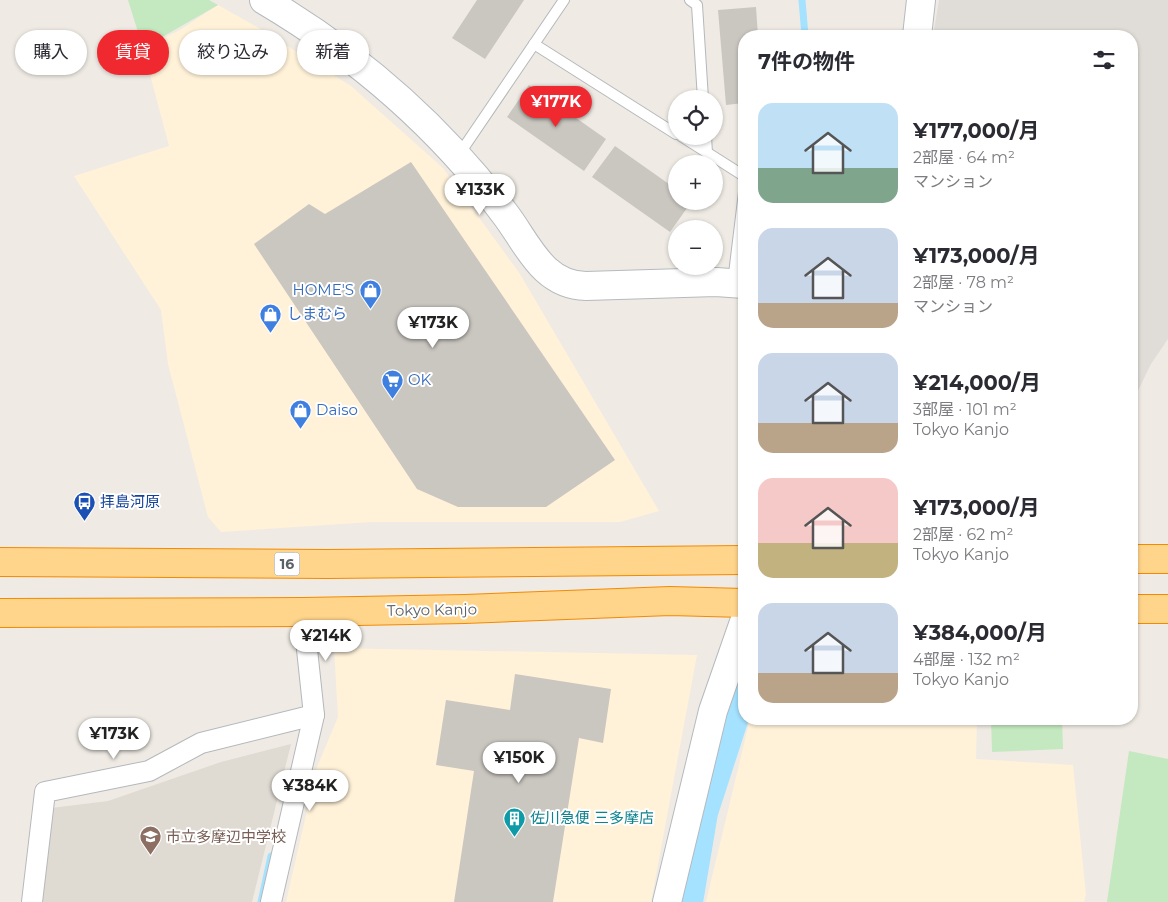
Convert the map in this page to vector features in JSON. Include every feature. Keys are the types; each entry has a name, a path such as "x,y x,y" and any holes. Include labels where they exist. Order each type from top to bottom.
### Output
{"highway":[{"path":"1138,559 1168,559"},
{"name":"16","path":"0,562 336,564 738,560"},
{"name":"Tokyo Kanjo","path":"0,613 303,612 465,609 670,601 738,603"},
{"path":"1138,609 1164,609"}],"street":[{"path":"264,0 338,48 381,82 420,117 458,156 500,207 542,266 562,282 586,286 738,284"},
{"path":"918,30 921,0"},
{"path":"271,902 314,715 303,612"},
{"path":"667,902 713,711 738,639"},
{"path":"32,902 45,792 149,771 201,743 314,715"}],"lane":[{"path":"458,156 564,0"},
{"path":"690,0 697,5 703,90"},
{"path":"534,44 668,129"},
{"path":"695,145 738,172"},
{"path":"707,145 707,153"}],"shaded area":[{"path":"939,0 1168,0 1168,339 1151,364 1138,391 1138,30 934,30"},
{"path":"218,5 262,30 180,30"},
{"path":"179,30 179,75 287,75 287,46 297,52 297,75 333,75 351,86 443,168 520,274 659,511 620,522 371,522 221,532 208,517 168,364 161,310 74,176 169,146 150,75 169,75 169,35"},
{"path":"334,648 697,655 651,902 286,902 317,767 338,717"},
{"path":"749,725 977,725 976,759 1073,765 1086,895 1084,902 706,902"},
{"name":"市立多摩辺中学校","path":"291,744 252,902 29,902 43,809 108,801 221,762"}],"green space":[{"path":"128,0 209,0 218,5 169,33 169,30 137,30"},
{"path":"991,725 1062,725 1063,749 992,752"},
{"path":"1129,751 1168,759 1168,902 1107,902"}],"building":[{"path":"477,0 524,0 485,59 452,38"},
{"path":"756,7 758,30 738,30 738,104 726,105 718,10"},
{"path":"529,85 606,139 584,171 507,117"},
{"path":"615,146 668,183 668,210 686,210 679,220 668,220 668,231 592,177"},
{"path":"411,162 615,460 546,507 458,507 417,489 254,244 309,204 325,214"},
{"name":"佐川急便 三多摩店","path":"515,674 611,689 603,743 579,738 553,902 454,902 474,771 436,765 446,700 510,710"}],"waterway":[{"path":"802,0 804,30"},
{"path":"691,902 706,813 738,714"},
{"path":"261,902 271,856"}],"place":[{"name":"HOME'S","path":"370,309"},
{"name":"しまむら","path":"271,333"},
{"name":"OK","path":"392,399"},
{"name":"Daiso","path":"300,429"},
{"name":"拝島河原","path":"84,521"},
{"name":"佐川急便 三多摩店","path":"514,837"},
{"name":"市立多摩辺中学校","path":"150,856"}]}
